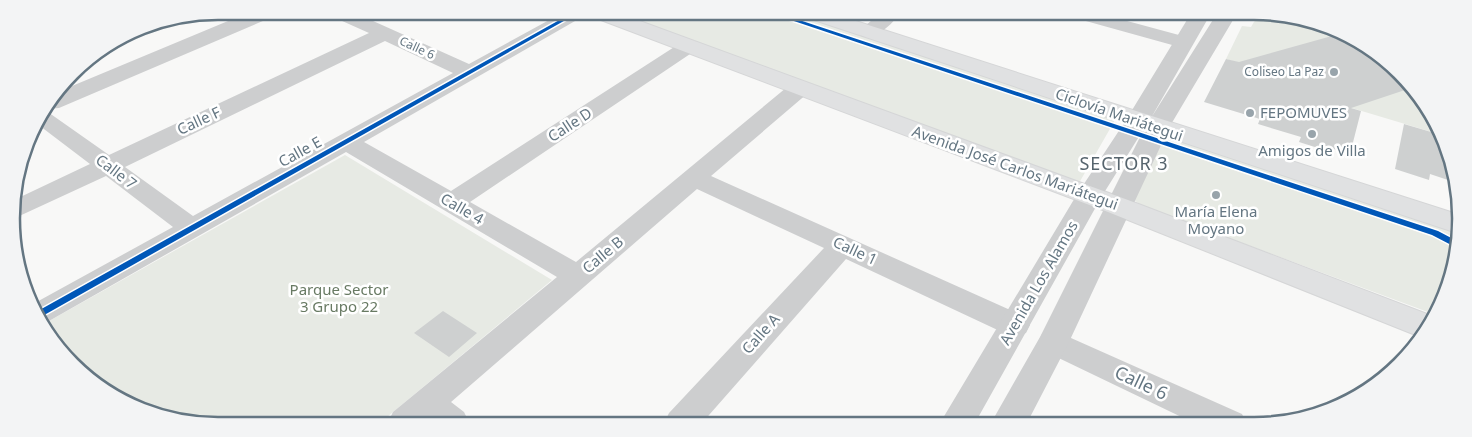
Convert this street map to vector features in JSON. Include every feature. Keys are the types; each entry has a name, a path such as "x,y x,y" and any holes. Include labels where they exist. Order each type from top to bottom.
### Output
{"main road":[{"name":"Avenida José Carlos Mariátegui","path":"619,20 1118,206 1422,323"},
{"path":"831,20 1452,222"}],"street":[{"path":"71,86 228,20"},
{"path":"60,99 251,20"},
{"name":"Calle 6","path":"356,20 469,72"},
{"name":"Calle E","path":"43,312 562,20"},
{"path":"868,32 883,20"},
{"path":"1118,20 1196,33"},
{"name":"Avenida Los Alamos","path":"1013,417 1053,342 1118,206 1148,123 1196,33 1218,20"},
{"name":"Calle F","path":"20,207 385,33"},
{"name":"Calle D","path":"451,203 689,46"},
{"name":"Calle B","path":"428,416 578,276 800,88"},
{"name":"Calle 7","path":"46,120 192,228"},
{"name":"Avenida Los Alamos","path":"961,417 1089,196 1148,123"},
{"name":"Calle 4","path":"346,142 578,276"},
{"name":"Calle 1","path":"694,178 1015,325"},
{"name":"Calle A","path":"686,417 842,246"},
{"name":"Calle 6","path":"1053,342 1215,417"}],"green space":[{"path":"635,20 814,20 1115,120 1079,183"},
{"name":"Coliseo La Paz","path":"1255,20 1292,24 1329,35 1364,53 1403,88 1419,108 1433,132 1315,97 1319,86 1226,59 1242,26 1251,27"},
{"path":"1175,138 1452,229 1445,270 1428,312 1140,205 1131,197 1164,140"},
{"name":"Parque Sector 3 Grupo 22","path":"345,155 552,280 387,417 206,417 167,410 131,397 108,384 78,359 49,321"}],"building":[{"path":"1332,36 1364,53 1394,78 1405,90 1351,108 1361,111 1350,154 1320,145 1318,148 1299,142 1301,137 1258,124 1260,119 1204,102 1226,59 1239,62"},
{"path":"1404,124 1433,132 1448,180 1430,174 1429,180 1395,169"},
{"path":"443,311 477,333 449,357 414,333"}],"cycle path":[{"path":"43,312 563,20"},
{"name":"Ciclovía Mariátegui","path":"793,20 1435,233 1450,241"}],"place":[{"name":"Coliseo La Paz","path":"1334,72"},
{"name":"FEPOMUVES","path":"1250,113"},
{"name":"Amigos de Villa","path":"1312,134"},
{"name":"María Elena Moyano","path":"1216,195"}],"district":[{"name":"SECTOR 3","path":"1124,164"}]}
